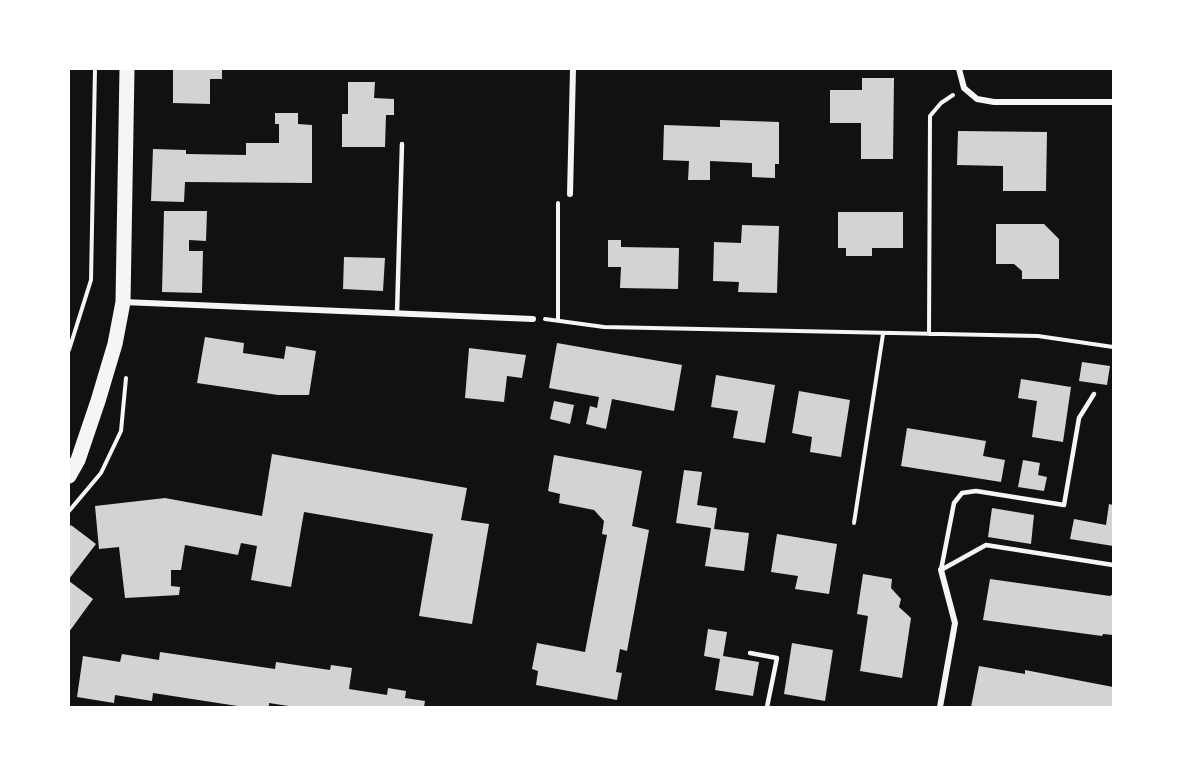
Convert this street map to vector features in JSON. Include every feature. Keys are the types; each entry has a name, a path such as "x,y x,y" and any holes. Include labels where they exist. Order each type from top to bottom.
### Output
{"main road":[{"path":"69,476 78,460 98,401 115,344 123,302 127,69"}],"street":[{"path":"570,194 573,69"},
{"path":"959,69 964,88 977,99 993,102 1113,102"},
{"path":"123,302 533,319"},
{"path":"940,707 955,623 941,570"}],"lane":[{"path":"397,313 402,144"},
{"path":"941,570 954,502 962,493 976,491 1064,505 1079,418 1094,394"},
{"path":"941,570 986,545 1113,565"},
{"path":"750,653 777,658 767,707"}],"path":[{"path":"69,350 91,280 94,69"},
{"path":"929,334 930,116 940,103 964,88"},
{"path":"558,320 558,195 570,194"},
{"path":"533,319 558,320 604,327 1038,336 1113,347"},
{"path":"854,523 884,334"}],"building":[{"path":"173,69 222,69 222,79 210,79 210,104 173,103"},
{"path":"862,78 894,78 893,159 861,159 861,123 830,123 830,90 862,90"},
{"path":"348,82 375,82 374,98 394,99 394,115 386,115 385,147 342,147 342,114 348,114"},
{"path":"275,113 298,113 298,124 312,125 312,183 185,182 184,202 151,201 153,149 186,150 186,154 246,155 246,143 279,143 279,124 275,124"},
{"path":"720,120 779,122 779,164 775,164 775,178 752,177 752,163 710,161 710,180 688,180 689,161 663,160 664,125 720,127"},
{"path":"958,131 1047,132 1046,191 1003,191 1003,166 957,165"},
{"path":"164,211 207,211 206,241 189,240 189,251 203,251 202,293 162,292"},
{"path":"838,212 903,212 903,248 872,248 872,256 846,256 846,248 838,248"},
{"path":"996,224 1044,224 1059,239 1059,279 1022,279 1022,271 1014,264 996,264"},
{"path":"742,225 779,226 777,293 738,292 739,282 713,281 714,242 741,243"},
{"path":"608,240 621,240 621,247 679,248 678,289 620,288 621,267 608,267"},
{"path":"344,257 385,258 383,291 343,289"},
{"path":"205,337 244,343 243,353 284,359 286,346 316,351 309,395 278,395 197,383"},
{"path":"557,343 682,365 674,411 612,399 606,429 586,424 590,406 597,408 599,397 549,388"},
{"path":"469,348 526,355 522,378 507,376 504,402 465,398"},
{"path":"1082,362 1110,366 1107,385 1079,381"},
{"path":"716,375 775,385 765,443 733,438 738,411 711,407"},
{"path":"1021,379 1071,387 1063,442 1032,437 1037,401 1018,398"},
{"path":"799,391 850,400 841,457 810,452 812,437 792,433"},
{"path":"554,401 574,405 570,424 550,419"},
{"path":"907,428 986,441 983,456 1005,460 1001,482 901,466"},
{"path":"272,454 467,488 461,520 489,524 472,624 419,616 433,534 304,512 291,587 251,580 257,546 241,543 238,555 185,545 181,570 171,570 171,586 180,587 179,595 125,598 119,547 99,549 95,506 165,498 262,516"},
{"path":"554,455 642,471 632,526 649,530 627,651 620,649 616,672 622,673 617,700 536,685 538,671 532,669 537,643 585,652 607,535 602,534 604,521 594,510 559,503 560,494 548,491"},
{"path":"1023,460 1040,463 1038,475 1047,477 1044,491 1018,487"},
{"path":"684,470 702,472 697,505 717,508 714,529 749,533 744,571 705,566 711,528 676,523"},
{"path":"1109,504 1113,505 1113,546 1070,539 1074,519 1106,525"},
{"path":"992,508 1034,515 1031,544 988,537"},
{"path":"71,525 96,544 69,579 69,528"},
{"path":"777,534 837,544 829,594 795,589 798,576 771,572"},
{"path":"863,574 892,579 891,588 901,599 899,607 911,618 902,678 860,671 868,616 857,614"},
{"path":"990,579 1110,596 1113,594 1113,635 1103,634 1102,636 983,620"},
{"path":"69,581 93,599 69,632"},
{"path":"708,629 727,632 723,656 759,662 753,696 715,690 720,659 704,656"},
{"path":"792,643 833,650 825,701 784,694"},
{"path":"160,652 275,669 276,662 330,670 331,665 352,668 349,689 387,695 388,688 406,691 405,698 425,701 424,707 295,707 269,703 269,707 244,707 153,693 152,701 115,695 114,703 77,697 83,656 120,662 122,654 159,660"},
{"path":"979,666 1025,674 1025,670 1113,687 1113,707 971,707"}]}
